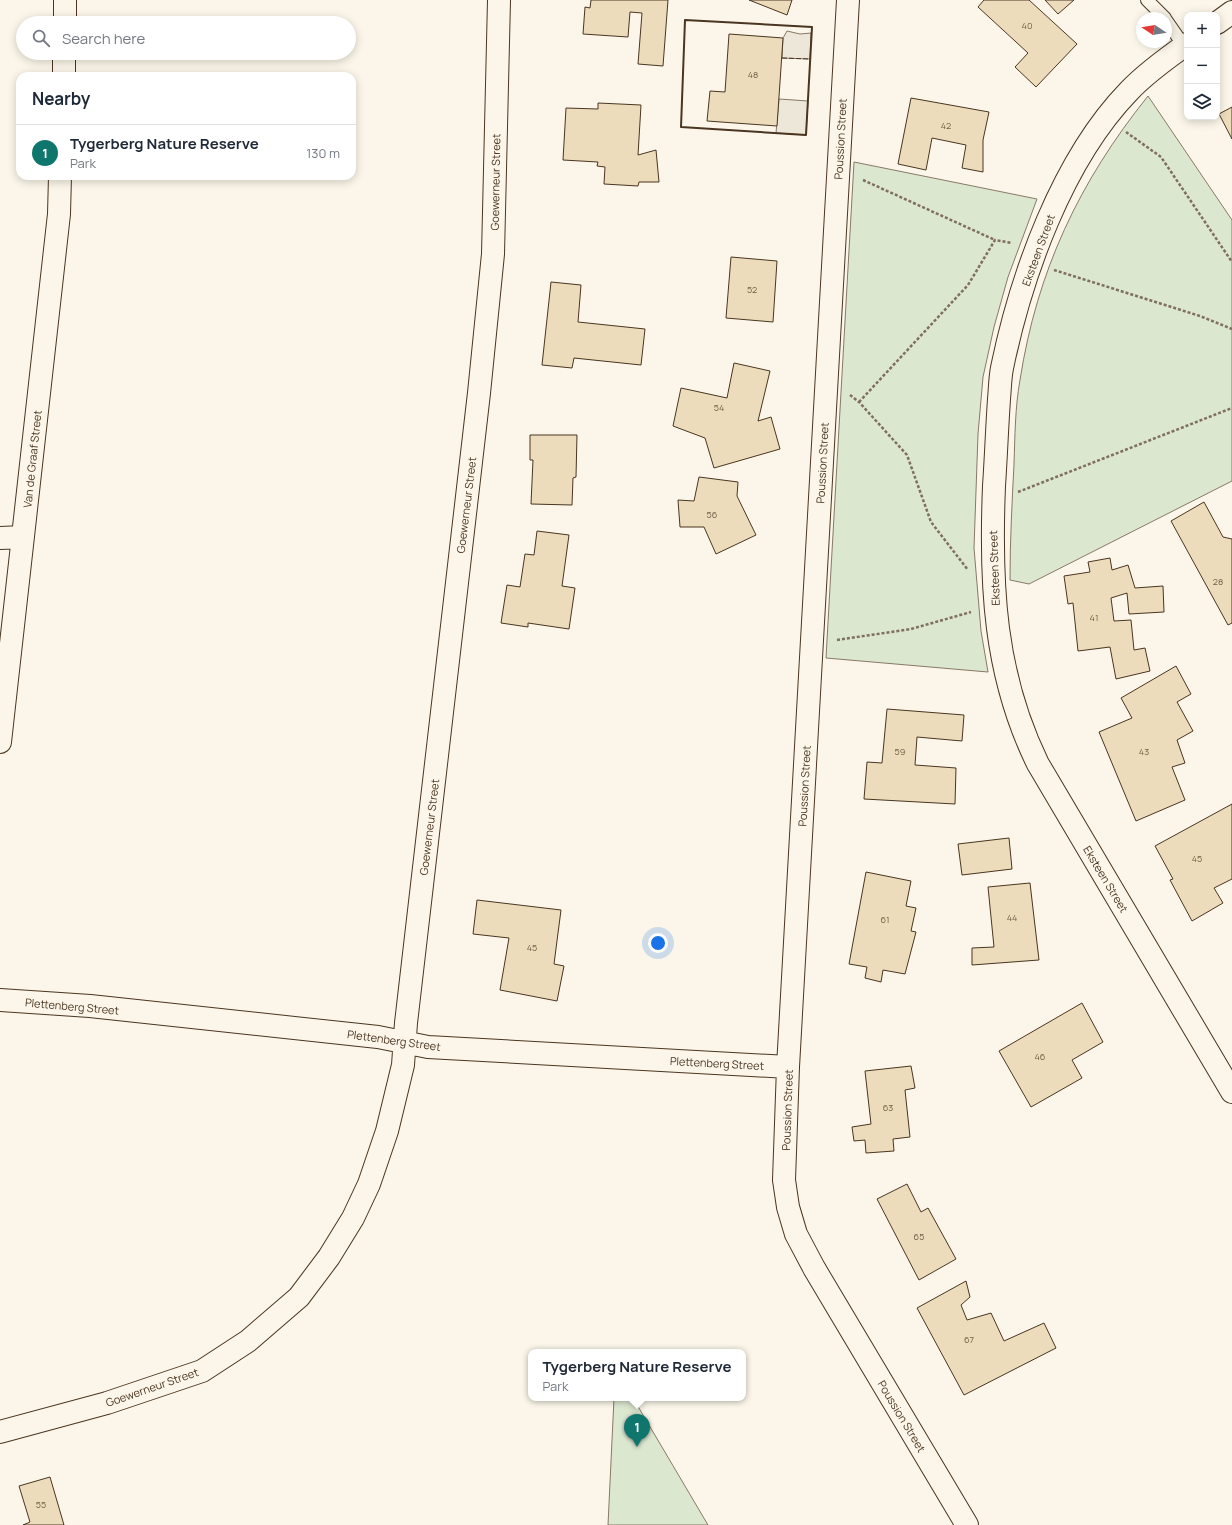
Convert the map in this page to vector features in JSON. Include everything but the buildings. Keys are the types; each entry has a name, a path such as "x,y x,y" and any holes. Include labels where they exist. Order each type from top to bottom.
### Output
{"street":[{"path":"65,0 65,16"},
{"name":"Goewerneur Street","path":"0,1432 107,1403 202,1371 248,1341 299,1297 329,1257 353,1218 369,1184 392,1109 403,1065 479,393 493,254 499,0"},
{"name":"Poussion Street","path":"848,0 788,1067 784,1180 788,1207 796,1234 814,1268 967,1525"},
{"path":"1220,21 1232,12"},
{"name":"Eksteen Street","path":"1184,46 1144,76 1106,117 1081,156 1061,192 1034,255 1002,370 992,554 995,605 1008,687 1017,718 1027,742 1042,771 1232,1092"},
{"path":"64,60 64,72"},
{"name":"Van de Graaf Street","path":"0,742 59,214 60,180"},
{"path":"0,538 23,537"},
{"name":"Plettenberg Street","path":"0,1000 90,1006 378,1037 428,1047 788,1067"}],"lane":[{"path":"1147,0 1158,12"},
{"path":"1172,28 1184,44"}],"path":[{"path":"1106,117 1161,157 1232,262"},
{"path":"838,169 995,240 1232,329"},
{"path":"859,402 968,285 995,240"},
{"path":"826,376 859,402 907,455 931,522 972,575"},
{"path":"994,502 1232,408"},
{"path":"812,643 911,629 995,605"}],"green space":[{"path":"1148,96 1232,220 1232,481 1029,584 1010,580 1011,522 1017,401 1028,340 1037,302 1064,229 1082,195 1101,161 1123,128"},
{"path":"854,162 1037,199 1008,277 994,327 983,377 978,434 974,548 981,631 988,672 826,658"},
{"path":"614,1401 635,1401 708,1525 608,1525"}],"shaded area":[{"path":"787,31 800,34 811,33 810,59 782,58 783,38"},
{"path":"779,99 808,101 806,135 776,133"}],"fence":[{"path":"782,58 810,59"}],"wall":[{"path":"685,20 812,27 806,135 681,127 685,20"}],"place":[{"name":"Tygerberg Nature Reserve","path":"637,1447"}]}
